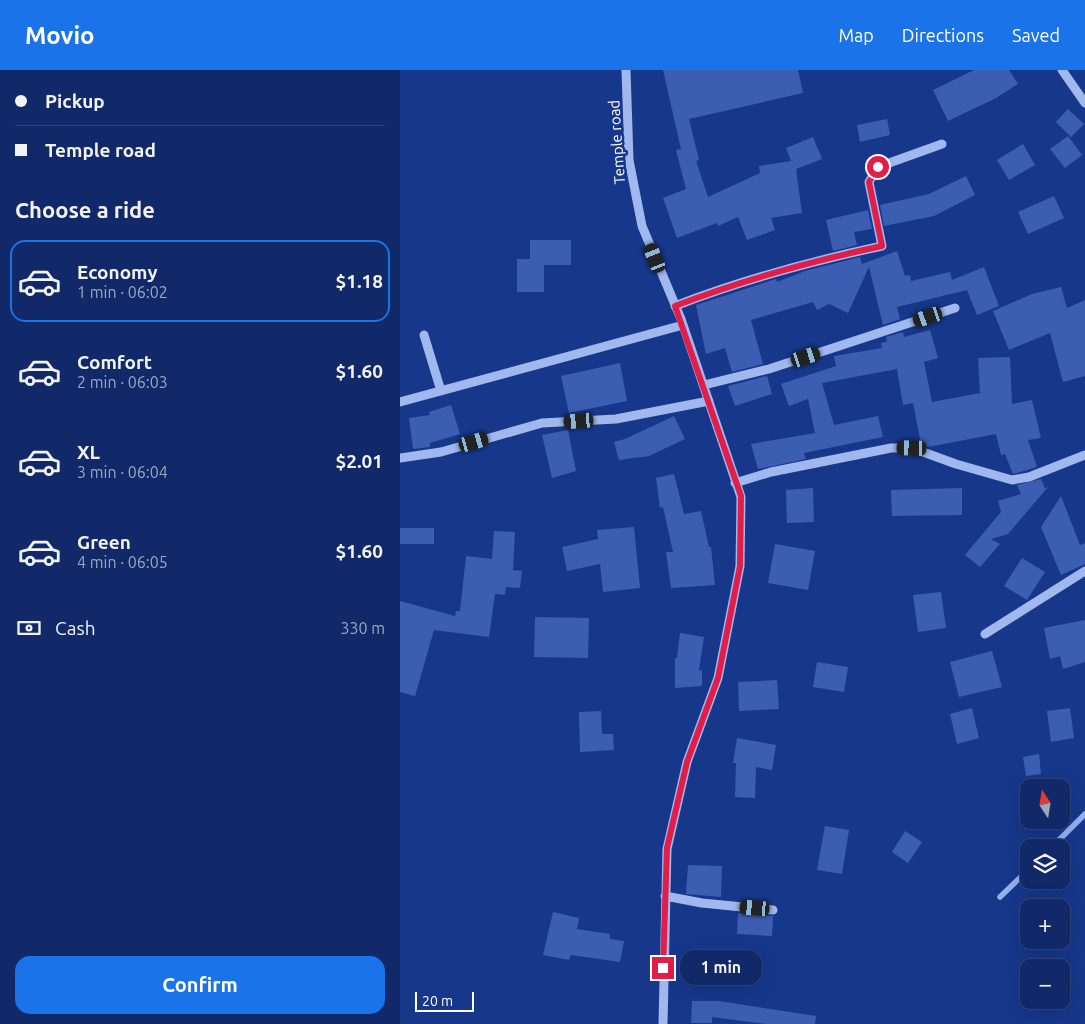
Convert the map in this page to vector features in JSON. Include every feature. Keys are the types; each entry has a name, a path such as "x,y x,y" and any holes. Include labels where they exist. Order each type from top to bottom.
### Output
{"street":[{"name":"Temple road","path":"626,70 629,160 642,226 683,325 735,483 741,496 740,566 718,678 687,762 667,848 662,1024"},
{"path":"1062,70 1085,103"},
{"path":"675,306 708,293 825,258 882,246 869,182 873,175 878,167 942,144"},
{"path":"704,385 770,369 955,308"},
{"path":"400,402 683,325"},
{"path":"424,335 441,391"},
{"path":"400,458 440,452 542,423 616,419 709,401"},
{"path":"735,483 771,472 891,448 912,448 994,476 1012,480 1029,477 1083,458"},
{"path":"985,634 1085,571"},
{"path":"665,896 702,903 773,910"}],"building":[{"path":"663,70 798,70 803,93 689,119 699,160 696,161 708,197 760,173 759,166 791,161 786,148 813,137 822,159 796,169 802,213 771,218 775,230 747,240 738,217 718,226 717,223 677,238 663,198 686,189 676,150 681,149"},
{"path":"974,70 1009,70 1018,84 996,98 948,121 933,90"},
{"path":"1068,109 1084,124 1071,137 1056,122"},
{"path":"887,119 890,135 860,142 857,125"},
{"path":"1068,136 1082,155 1065,168 1050,149"},
{"path":"1023,144 1035,165 1009,180 997,160"},
{"path":"966,176 975,195 934,216 884,226 880,205 929,194"},
{"path":"1054,196 1064,218 1028,234 1018,212"},
{"path":"868,210 872,229 854,232 857,245 833,251 826,220"},
{"path":"530,240 571,240 571,265 544,265 544,292 517,292 517,259 530,259"},
{"path":"897,251 905,276 910,275 911,281 950,272 952,280 984,267 999,306 977,315 967,290 897,307 900,319 883,325 869,267 848,313 829,304 817,310 813,302 751,320 763,364 732,372 725,348 706,354 696,305 776,279 777,282 805,271 860,257 862,264"},
{"path":"1061,287 1067,308 1085,300 1085,376 1063,382 1050,333 1009,350 993,311 1032,294"},
{"path":"930,330 938,358 924,362 932,402 980,393 978,358 1010,357 1012,404 1032,400 1041,438 1028,440 1037,467 1013,474 1005,454 1001,455 996,434 928,447 921,444 913,403 903,405 897,369 822,383 834,425 878,416 883,437 804,453 806,459 758,469 751,444 815,433 808,399 789,406 781,384 836,366 834,356 882,348 881,343 887,342 886,337 903,332 904,337"},
{"path":"620,363 627,401 569,413 561,376"},
{"path":"767,376 772,394 735,406 728,386"},
{"path":"451,405 460,434 430,443 430,447 413,449 409,418 430,415 429,412"},
{"path":"674,416 685,439 649,456 619,460 614,442 625,439"},
{"path":"568,430 576,471 552,478 542,435"},
{"path":"674,474 684,514 701,511 709,547 711,547 715,585 671,588 666,552 673,552 663,507 660,508 656,478"},
{"path":"1041,479 1045,488 1048,487 1008,534 991,539 1000,544 980,567 965,555 1001,512 998,501 1021,494 1017,485"},
{"path":"813,488 814,522 787,523 786,490"},
{"path":"962,488 962,515 892,516 891,490"},
{"path":"1061,496 1080,545 1085,543 1085,564 1061,575 1041,527"},
{"path":"634,527 640,588 603,592 600,564 567,571 562,547 598,539 597,530"},
{"path":"400,528 434,528 434,544 400,544"},
{"path":"494,531 515,532 513,570 522,571 520,588 506,587 505,595 495,594 489,637 434,630 415,696 400,692 400,601 455,616 456,611 460,611 466,556 492,559"},
{"path":"775,544 815,551 808,590 768,583"},
{"path":"1022,558 1045,572 1027,600 1004,586"},
{"path":"941,592 946,628 918,632 913,595"},
{"path":"535,617 589,618 588,658 534,657"},
{"path":"1085,620 1085,662 1063,669 1060,656 1050,659 1044,628"},
{"path":"680,633 704,637 699,670 702,670 702,686 675,688 675,658 677,658"},
{"path":"992,651 1002,687 959,697 950,662"},
{"path":"817,662 848,667 844,692 813,687"},
{"path":"777,680 779,709 739,711 738,682"},
{"path":"972,708 979,738 957,744 950,714"},
{"path":"1070,708 1074,738 1051,742 1047,711"},
{"path":"601,711 602,734 613,734 614,750 580,752 579,712"},
{"path":"737,738 776,745 772,770 756,767 755,798 735,797 736,763 733,763"},
{"path":"1039,754 1041,774 1026,776 1023,757"},
{"path":"825,826 849,830 842,874 817,870"},
{"path":"905,831 922,842 908,863 892,852"},
{"path":"688,865 722,866 721,897 686,894"},
{"path":"553,912 579,918 577,929 610,934 610,939 624,941 620,962 571,955 569,960 543,955"},
{"path":"738,913 773,916 772,936 737,934"},
{"path":"692,1001 719,1001 816,1016 815,1024 766,1024 712,1017 712,1023 691,1023"}],"waterway":[{"path":"1060,839 1085,814"},
{"path":"1000,897 1020,878"}],"route":[{"path":"663,968 667,848 687,762 718,678 740,566 741,496 675,306 708,293 825,258 882,246 869,182 878,167"}]}
